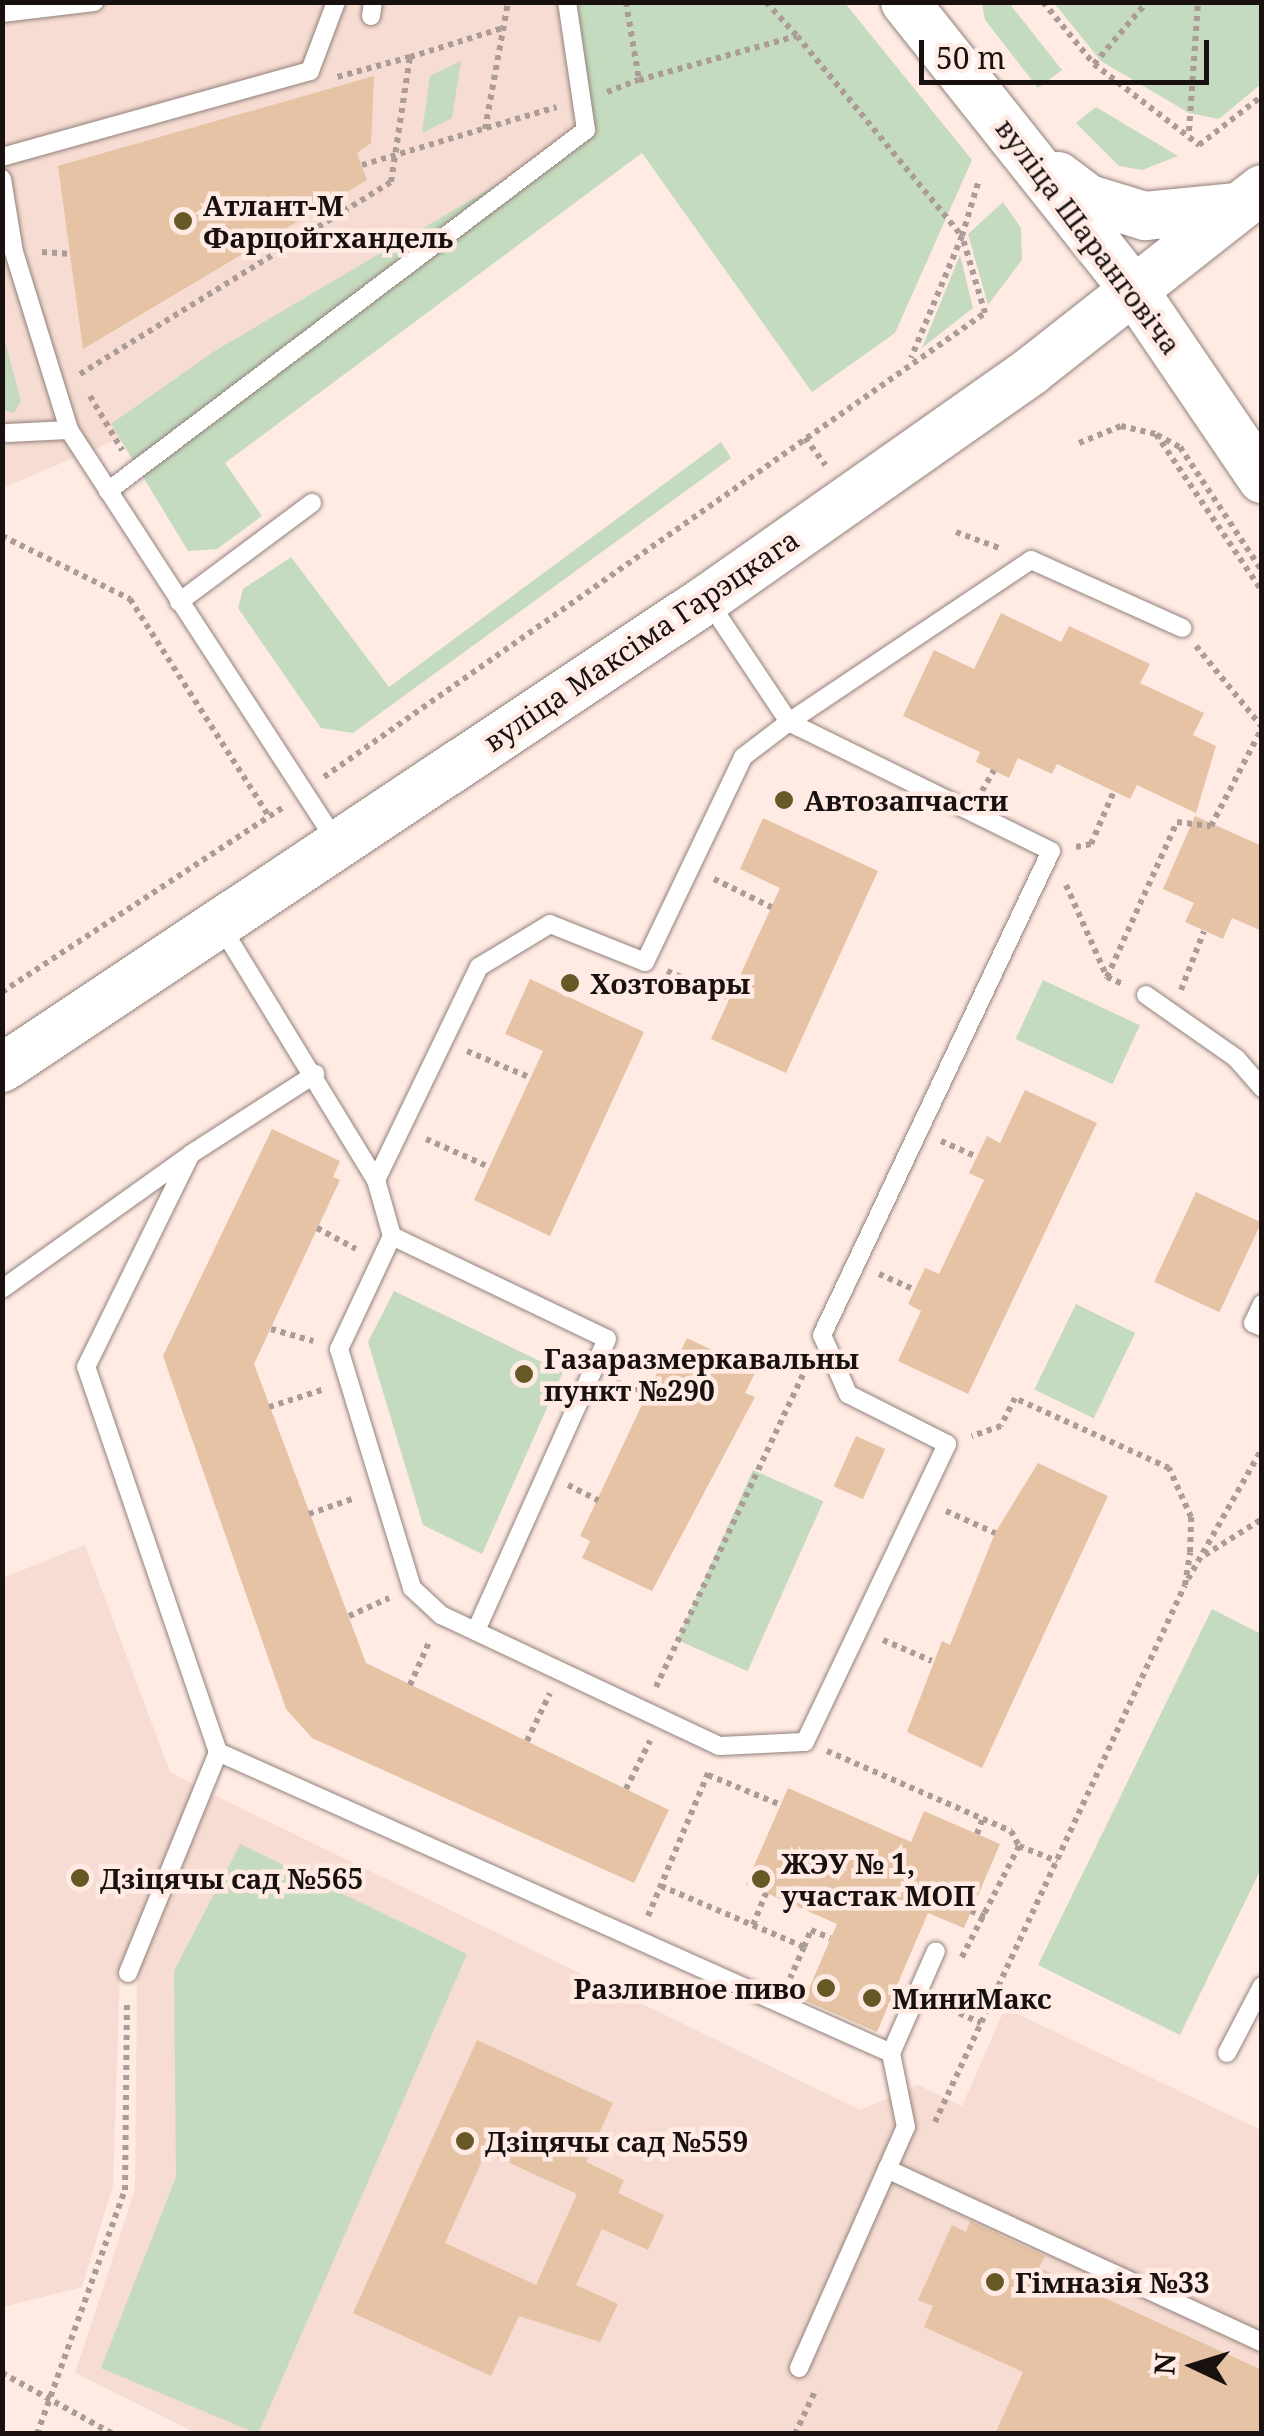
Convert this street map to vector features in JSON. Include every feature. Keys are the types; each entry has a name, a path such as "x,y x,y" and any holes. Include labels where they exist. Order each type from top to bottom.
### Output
{"main road":[{"name":"вуліца Шаранговіча","path":"905,2 1035,160 1133,289 1262,479"},
{"path":"1035,160 1088,198 1145,216 1251,197"},
{"name":"вуліца Максіма Гарэцкага","path":"2,1068 707,599 1133,289 1251,197"}],"lane":[{"path":"2,13 94,2"},
{"path":"2,157 310,71 336,2"},
{"path":"108,491 586,130 567,2"},
{"path":"2,178 6,218 69,430 337,844"},
{"path":"7,433 69,430"},
{"path":"179,602 312,503"},
{"path":"376,1180 478,967 550,924 645,962 743,758 790,722 1032,560 1182,628"},
{"path":"219,924 315,1074 376,1180 392,1236 339,1349 344,1384 412,1588 441,1615 719,1746 805,1742 948,1444 848,1394 822,1335 1051,851 790,722 707,599"},
{"path":"1146,995 1174,1008 1262,1088"},
{"path":"2,1289 191,1154 315,1074"},
{"path":"128,1974 218,1752 86,1367 191,1154"},
{"path":"392,1236 606,1338 476,1630"},
{"path":"1262,1304 1253,1323 1262,1327"},
{"path":"218,1752 891,2052"},
{"path":"799,2368 906,2127 891,2052 936,1951"},
{"path":"1227,2053 1262,1986"},
{"path":"887,2169 1262,2342"}],"path":[{"path":"484,130 508,2"},
{"path":"626,2 639,80"},
{"path":"2,992 270,818 910,362 985,313 962,236 766,2"},
{"path":"1043,2 1094,64 1189,131 1200,145 1262,96"},
{"path":"1094,64 1147,2"},
{"path":"1189,131 1198,2"},
{"path":"410,57 503,28"},
{"path":"362,165 396,159 639,80 797,36"},
{"path":"135,472 78,375 390,182 396,159"},
{"path":"910,362 962,236 978,183"},
{"path":"1079,443 1121,426 1156,434 1180,447 1262,570"},
{"path":"1156,434 1262,591"},
{"path":"956,532 1032,560"},
{"path":"2,536 130,600 270,818"},
{"path":"1114,792 1092,844 1051,851 1107,977 1177,822 1211,826 1262,728 1182,628"},
{"path":"690,867 771,907"},
{"path":"1174,1008 1204,930"},
{"path":"645,962 730,998"},
{"path":"442,1040 530,1078"},
{"path":"401,1128 489,1166"},
{"path":"318,1228 380,1262"},
{"path":"856,1264 915,1290"},
{"path":"271,1329 339,1349"},
{"path":"626,1790 654,1714 822,1335"},
{"path":"269,1407 344,1384"},
{"path":"1001,1426 1015,1398 1169,1468 1191,1517 1185,1585"},
{"path":"946,2098 1185,1585 1262,1449"},
{"path":"309,1514 379,1490"},
{"path":"922,1500 994,1533"},
{"path":"1185,1585 1208,1551 1262,1519"},
{"path":"349,1616 412,1588"},
{"path":"410,1685 441,1615"},
{"path":"860,1630 932,1661"},
{"path":"527,1741 561,1670"},
{"path":"805,1742 982,1820 1020,1846 1057,1861"},
{"path":"638,1940 719,1746"},
{"path":"708,1774 780,1805"},
{"path":"977,1834 982,1820"},
{"path":"936,1951 965,1963 1020,1846"},
{"path":"660,1886 804,1947"},
{"path":"753,1925 766,1893"},
{"path":"971,1912 986,1918"},
{"path":"779,2002 811,1930 830,1938"},
{"path":"37,2434 126,2190 128,1974"},
{"path":"946,2007 981,2023"},
{"path":"2,2373 51,2404 113,2434"}],"shaded area":[{"path":"3,3 600,3 619,124 137,431 3,488"},
{"name":"Дзіцячы сад №565","path":"85,1545 170,1772 195,1785 120,1971 113,2185 82,2287 3,2307 3,1578"},
{"name":"Дзіцячы сад №559","path":"212,1794 860,2110 918,2085 962,2106 1005,2008 1261,2130 1261,2433 196,2433 75,2373 135,2190 137,1975"}],"green space":[{"path":"578,3 845,3 972,160 895,333 812,392 642,153 225,463 262,516 217,549 188,551 111,424 213,352 581,135"},
{"path":"982,3 1009,3 1062,70 1038,88 985,20"},
{"path":"1054,3 1261,3 1261,84 1219,119 1189,113 1101,61"},
{"path":"461,61 452,118 422,133 430,76"},
{"path":"1096,107 1178,156 1142,170 1119,166 1076,123"},
{"path":"1003,202 1021,228 1022,260 988,305 968,234"},
{"path":"960,255 973,308 922,348"},
{"path":"2,330 21,401 14,413 3,410"},
{"path":"721,442 731,458 353,733 321,728 238,608 243,589 291,557 389,687"},
{"path":"1043,980 1140,1025 1113,1084 1016,1039"},
{"path":"394,1291 563,1372 482,1554 423,1525 368,1342"},
{"path":"1076,1304 1135,1333 1094,1418 1034,1389"},
{"path":"753,1470 823,1501 748,1671 677,1640"},
{"path":"1212,1609 1261,1634 1261,1869 1180,2035 1038,1965"},
{"path":"240,1844 467,1954 258,2434 101,2368 176,2177 174,1971"}],"building":[{"name":"Атлант-М Фарцойгхандель","path":"374,76 371,143 357,153 367,180 83,349 58,166"},
{"path":"1001,613 1061,642 1069,626 1150,664 1140,683 1204,713 1193,735 1216,746 1196,813 1137,785 1130,799 1057,764 1052,774 1018,758 1009,778 976,762 980,752 903,716 934,650 974,669"},
{"path":"1195,816 1262,846 1262,931 1232,918 1223,939 1185,922 1194,903 1163,889"},
{"path":"763,818 878,871 786,1073 711,1039 780,888 740,869"},
{"path":"530,979 644,1032 550,1236 474,1200 543,1051 505,1034"},
{"path":"1025,1090 1097,1123 968,1394 898,1361 921,1311 908,1304 925,1268 939,1274 984,1180 969,1173 987,1136 1000,1143"},
{"path":"272,1129 340,1161 333,1177 340,1180 254,1364 366,1663 669,1810 634,1883 312,1738 286,1709 163,1356"},
{"path":"1196,1192 1261,1222 1219,1312 1154,1282"},
{"path":"687,1338 756,1371 745,1393 755,1397 652,1591 582,1558 590,1541 580,1536 665,1356 676,1361"},
{"path":"856,1436 885,1449 863,1499 834,1486"},
{"path":"1038,1463 1108,1496 982,1768 907,1732 942,1641 950,1645 995,1533"},
{"name":"ЖЭУ № 1, участак МОП","path":"788,1788 911,1842 924,1811 1000,1844 964,1928 928,1913 877,2032 804,2000 837,1924 746,1884"},
{"path":"477,2040 613,2103 586,2162 624,2180 618,2193 664,2215 648,2250 602,2229 576,2285 618,2304 600,2342 519,2316 491,2376 353,2313","holes":["486,2152 577,2194 536,2285 445,2243"]},
{"path":"970,2221 1045,2256 1039,2268 1262,2370 1262,2434 995,2434 1023,2372 924,2327 933,2306 918,2300 952,2225 966,2232"}],"place":[{"name":"Атлант-М Фарцойгхандель","path":"183,221"},
{"name":"Автозапчасти","path":"784,800"},
{"name":"Хозтовары","path":"570,983"},
{"name":"Газаразмеркавальны пункт №290","path":"524,1374"},
{"name":"Дзіцячы сад №565","path":"80,1878"},
{"name":"ЖЭУ № 1, участак МОП","path":"761,1879"},
{"name":"Разливное пиво","path":"826,1988"},
{"name":"МиниМакс","path":"872,1998"},
{"name":"Дзіцячы сад №559","path":"465,2141"},
{"name":"Гімназія №33","path":"995,2282"}]}
